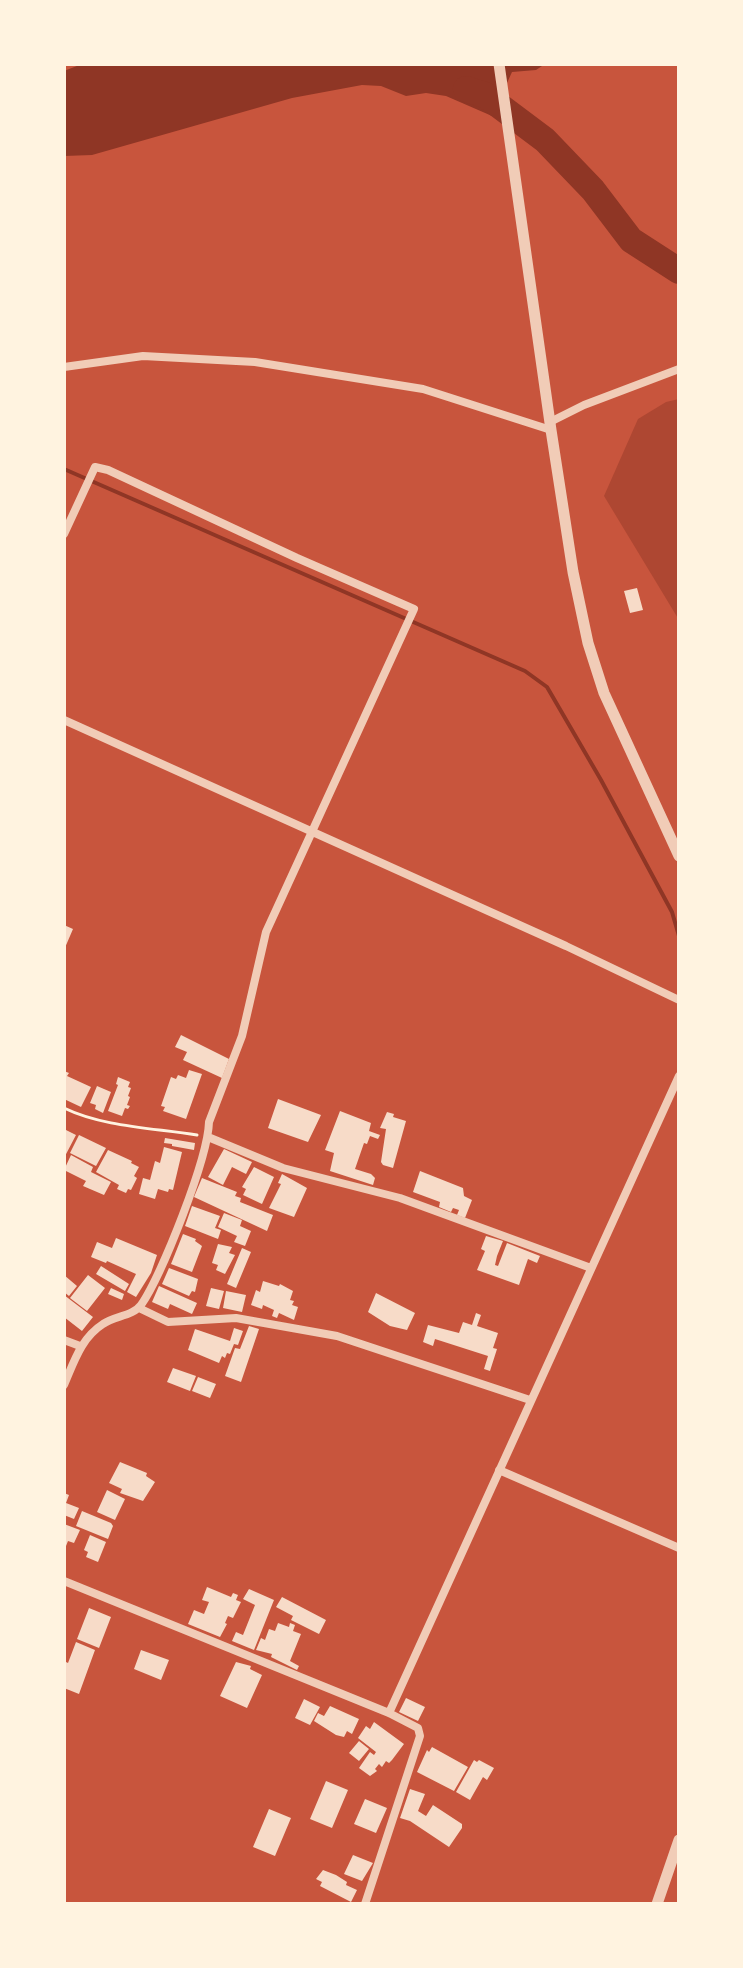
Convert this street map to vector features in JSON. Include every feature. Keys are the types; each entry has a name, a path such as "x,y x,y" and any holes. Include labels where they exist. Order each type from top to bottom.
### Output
{"street":[{"path":"499,64 550,426 573,572 588,643 604,693 679,856"},
{"path":"64,367 143,356 255,362 423,389 550,426 608,396 679,369"},
{"path":"64,534 95,467 108,470 414,609 266,932 242,1036 209,1122 208,1137 163,1264 139,1308 103,1324 80,1346 64,1385"},
{"path":"64,720 679,1000"},
{"path":"389,1713 679,1076"},
{"path":"208,1137 283,1168 400,1198 591,1268"},
{"path":"139,1308 168,1322 236,1318 337,1336 530,1400"},
{"path":"64,1340 80,1346"},
{"path":"499,1470 679,1548"},
{"path":"64,1581 389,1713 418,1728 420,1736 365,1904"},
{"path":"657,1904 679,1840"}],"path":[{"path":"64,1108 77,1115 116,1123 208,1137"}],"shaded area":[{"path":"82,64 545,64 536,70 512,72 492,116 446,96 426,93 406,96 381,86 362,85 292,98 92,155 64,156 64,71"},
{"path":"679,399 679,620 604,496 638,419 666,402"}],"building":[{"path":"637,588 643,610 630,613 624,591"},
{"path":"64,925 73,929 64,950"},
{"path":"181,1035 229,1059 222,1078 183,1060 187,1052 175,1047"},
{"path":"189,1070 202,1074 186,1119 163,1111 165,1107 161,1106 171,1077 176,1079 178,1075 186,1078"},
{"path":"64,1071 69,1073 67,1076 91,1087 81,1107 64,1099"},
{"path":"118,1077 130,1082 128,1087 131,1088 127,1105 130,1106 125,1108 122,1116 108,1111"},
{"path":"97,1086 111,1092 103,1113 90,1103"},
{"path":"278,1099 321,1115 308,1142 268,1128"},
{"path":"340,1111 371,1123 369,1131 380,1135 378,1139 370,1136 367,1144 364,1143 355,1169 371,1174 375,1178 373,1185 330,1171 334,1153 325,1150"},
{"path":"387,1112 406,1121 393,1168 381,1162 386,1129 380,1128"},
{"path":"66,1130 76,1135 64,1158 64,1134"},
{"path":"79,1135 106,1148 96,1166 70,1153"},
{"path":"165,1138 195,1143 194,1150 164,1143"},
{"path":"164,1147 182,1152 173,1190 158,1189 155,1199 139,1194 143,1178 150,1180 155,1161 160,1163"},
{"path":"224,1149 252,1162 246,1174 232,1167 223,1185 208,1177"},
{"path":"108,1150 139,1167 131,1190 128,1189 126,1193 117,1189 119,1185 96,1172"},
{"path":"71,1155 93,1167 91,1172 111,1182 104,1195 83,1186 86,1181 64,1170"},
{"path":"254,1167 274,1177 262,1204 243,1195 246,1189 242,1187"},
{"path":"420,1171 463,1188 464,1196 472,1200 465,1218 457,1215 459,1210 453,1208 451,1212 439,1207 440,1202 413,1192"},
{"path":"282,1174 307,1188 294,1217 269,1208 281,1184 278,1183"},
{"path":"202,1178 237,1192 235,1196 241,1198 240,1202 273,1215 267,1231 194,1197"},
{"path":"192,1206 220,1216 215,1228 221,1230 218,1239 185,1226"},
{"path":"224,1213 242,1220 240,1226 251,1231 245,1246 234,1242 237,1236 218,1227"},
{"path":"183,1234 196,1239 202,1246 192,1272 171,1264"},
{"path":"486,1236 503,1241 495,1265 498,1266 507,1243 540,1256 537,1263 528,1259 519,1285 477,1270 485,1251 481,1249"},
{"path":"116,1238 157,1255 151,1273 136,1297 127,1292 136,1274 91,1257 97,1242 112,1248"},
{"path":"218,1244 232,1247 229,1253 235,1255 225,1274 216,1270 218,1265 212,1263"},
{"path":"242,1248 251,1252 236,1288 227,1284"},
{"path":"101,1266 129,1284 125,1291 96,1274"},
{"path":"169,1268 198,1279 195,1292 192,1291 189,1296 162,1284"},
{"path":"64,1275 77,1286 69,1296 64,1292"},
{"path":"88,1275 105,1288 87,1311 70,1298"},
{"path":"263,1281 280,1284 293,1291 290,1300 294,1301 292,1305 298,1307 294,1320 279,1313 277,1318 272,1316 274,1310 263,1305 262,1309 251,1305"},
{"path":"159,1286 197,1303 192,1314 170,1304 168,1309 152,1302"},
{"path":"111,1288 124,1294 122,1300 108,1294"},
{"path":"211,1288 224,1291 219,1309 206,1306"},
{"path":"226,1291 246,1295 242,1312 223,1308"},
{"path":"376,1293 415,1313 407,1330 390,1326 368,1312"},
{"path":"64,1295 93,1317 82,1331 64,1317"},
{"path":"476,1313 481,1315 477,1326 498,1333 490,1371 484,1369 488,1356 435,1339 433,1346 423,1342 428,1325 459,1333 463,1322 472,1325"},
{"path":"249,1326 259,1329 241,1382 225,1376 235,1348 240,1349"},
{"path":"234,1328 243,1331 238,1345 234,1344 230,1354 227,1353 225,1358 222,1356 219,1363 188,1350 195,1329 230,1341"},
{"path":"173,1368 196,1376 190,1391 167,1382"},
{"path":"198,1377 216,1384 210,1398 192,1391"},
{"path":"120,1462 147,1473 146,1476 155,1482 143,1501 120,1493 122,1489 109,1483"},
{"path":"107,1490 125,1499 115,1520 97,1512"},
{"path":"64,1493 69,1495 66,1503 79,1508 74,1519 64,1515"},
{"path":"82,1511 111,1523 113,1526 108,1539 76,1526"},
{"path":"64,1524 80,1530 74,1543 68,1541 64,1551"},
{"path":"90,1535 106,1542 98,1562 86,1557 88,1552 84,1550"},
{"path":"207,1587 231,1597 233,1593 238,1595 236,1600 241,1602 233,1618 228,1616 220,1637 188,1624 194,1610 204,1614 209,1602 202,1600"},
{"path":"249,1589 274,1600 254,1650 232,1641 236,1632 243,1635 255,1605 243,1599"},
{"path":"282,1597 326,1620 319,1634 291,1620 293,1616 276,1607"},
{"path":"89,1608 111,1617 99,1648 77,1639"},
{"path":"278,1623 289,1627 290,1623 295,1625 293,1631 301,1634 290,1661 299,1666 297,1670 271,1657 272,1654 256,1650 261,1638 265,1640 269,1629 275,1631"},
{"path":"76,1642 95,1650 79,1694 64,1688 64,1661 68,1663"},
{"path":"141,1650 169,1660 161,1680 134,1669"},
{"path":"236,1662 251,1666 250,1669 262,1675 247,1708 220,1696"},
{"path":"406,1698 425,1707 418,1721 399,1712"},
{"path":"304,1699 320,1707 310,1725 295,1718"},
{"path":"330,1706 359,1719 352,1734 347,1731 344,1737 336,1735 314,1721 318,1713 324,1716"},
{"path":"374,1722 404,1744 389,1763 386,1761 382,1767 379,1764 375,1769 377,1771 370,1776 359,1768 370,1752 374,1755 376,1752 358,1738 366,1726 370,1729"},
{"path":"359,1741 369,1749 359,1761 349,1753"},
{"path":"432,1747 468,1767 454,1791 417,1772 427,1750 429,1752"},
{"path":"474,1760 494,1768 487,1780 483,1777 470,1800 456,1792"},
{"path":"326,1781 348,1790 332,1828 310,1819"},
{"path":"410,1789 425,1794 418,1811 426,1816 433,1805 462,1824 449,1847 410,1821 400,1818"},
{"path":"365,1799 387,1808 376,1833 354,1824"},
{"path":"269,1809 291,1818 275,1856 253,1847"},
{"path":"353,1855 373,1863 362,1881 344,1874"},
{"path":"323,1870 357,1890 351,1902 320,1886 322,1882 316,1879"}],"waterway":[{"path":"466,89 485,95 545,140 593,190 631,240 679,271"},
{"path":"64,469 525,671 547,687 672,912 679,936"}]}
